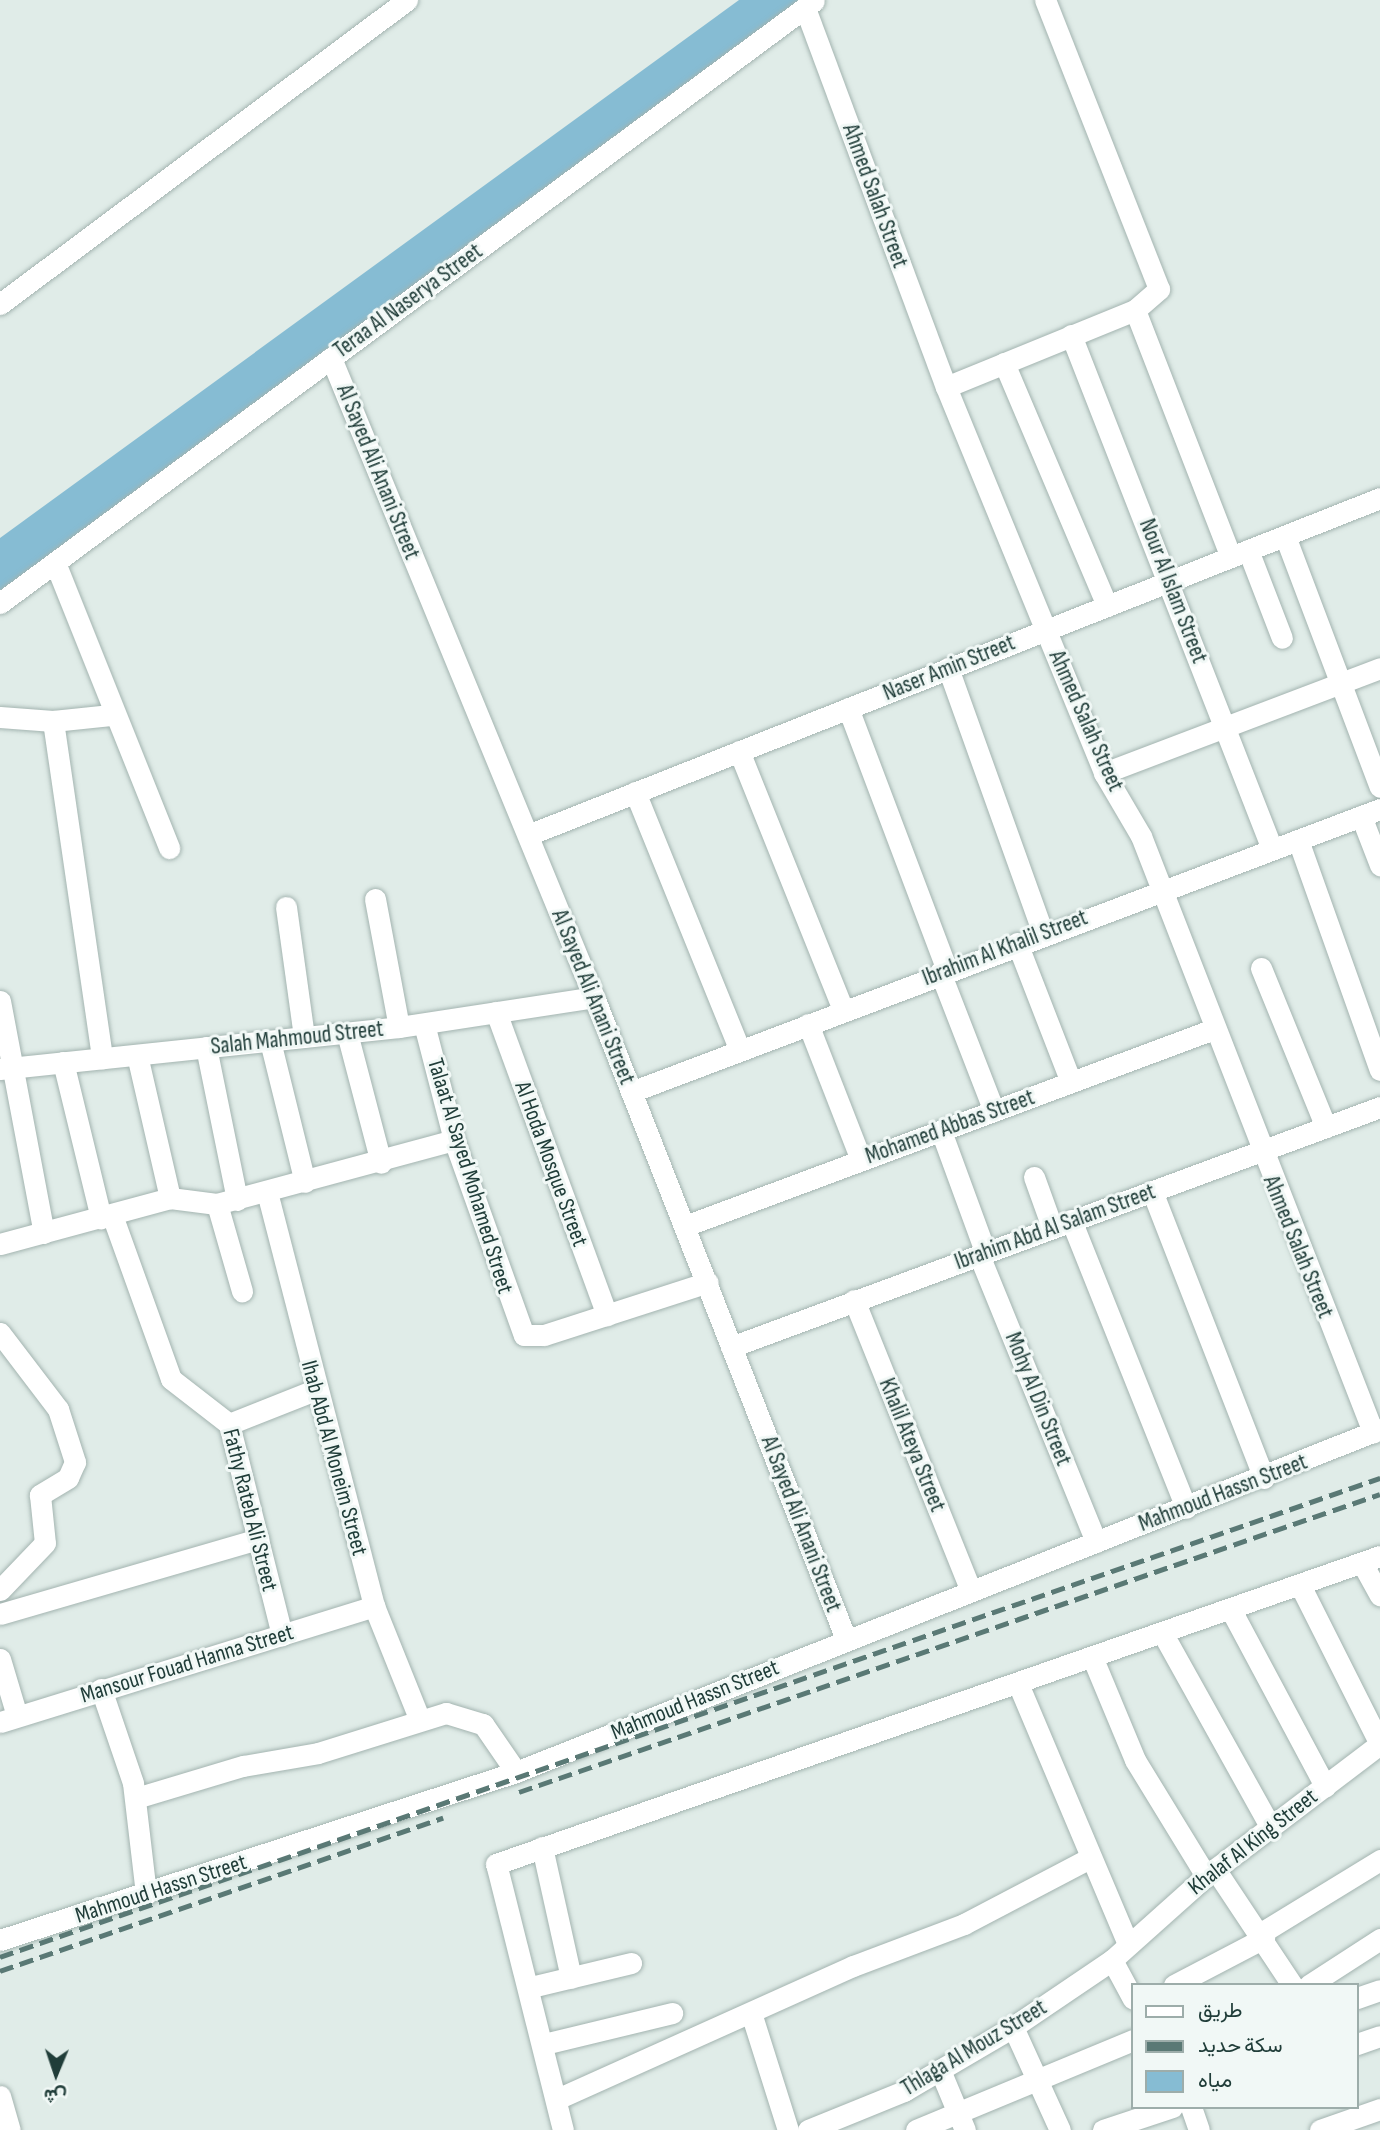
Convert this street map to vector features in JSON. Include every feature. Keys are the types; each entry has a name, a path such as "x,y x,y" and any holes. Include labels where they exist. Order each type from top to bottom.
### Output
{"street":[{"path":"0,304 407,0"},
{"path":"946,387 1135,310 1156,295 1158,278 1045,0"},
{"name":"Teraa Al Naserya Street","path":"0,603 56,565 331,358 811,4"},
{"name":"Ahmed Salah Street","path":"811,4 946,387 1104,774 1162,890 1259,1151 1377,1431"},
{"path":"1135,310 1240,554 1282,638"},
{"name":"Nour Al Islam Street","path":"1071,334 1272,849"},
{"name":"Al Sayed Ali Anani Street","path":"331,358 594,997 846,1639"},
{"path":"1003,363 1107,606"},
{"name":"Naser Amin Street","path":"528,835 1380,498"},
{"path":"1285,536 1380,787"},
{"path":"56,565 111,715 169,848"},
{"path":"948,668 1044,933"},
{"path":"1104,774 1380,668"},
{"path":"848,708 994,1111"},
{"path":"0,717 52,722 111,715"},
{"path":"52,722 102,1058"},
{"path":"739,751 842,1010"},
{"path":"635,792 740,1050"},
{"path":"1371,813 1380,865"},
{"name":"Ibrahim Al Khalil Street","path":"631,1092 1017,943 1371,813"},
{"path":"1298,840 1380,1070"},
{"path":"375,899 400,1027"},
{"path":"286,907 304,1037"},
{"path":"1017,943 1071,1082"},
{"path":"1261,968 1326,1127"},
{"name":"Salah Mahmoud Street","path":"6,1068 400,1027 594,997"},
{"path":"0,1001 6,1068 44,1233"},
{"name":"Al Hoda Mosque Street","path":"496,1012 607,1315"},
{"name":"Talaat Al Sayed Mohamed Street","path":"424,1024 454,1140 517,1329 534,1337 607,1315"},
{"path":"808,1024 861,1160"},
{"name":"Mohamed Abbas Street","path":"685,1226 1214,1028"},
{"path":"347,1033 381,1163"},
{"path":"270,1041 305,1182"},
{"path":"206,1047 242,1291"},
{"path":"138,1055 170,1198"},
{"name":"Fathy Rateb Ali Street","path":"63,1062 106,1216 171,1379 229,1424 282,1635"},
{"name":"Ibrahim Abd Al Salam Street","path":"731,1347 1380,1107"},
{"name":"Mohy Al Din Street","path":"941,1130 982,1253 1096,1542"},
{"path":"0,1244 170,1198 227,1202 381,1163 454,1140"},
{"path":"1034,1177 1062,1224 1186,1508"},
{"path":"1152,1191 1264,1478"},
{"name":"Ihab Abd Al Moneim Street","path":"267,1192 315,1390 374,1606 419,1718"},
{"path":"607,1315 708,1282"},
{"name":"Khalil Ateya Street","path":"854,1300 970,1589"},
{"path":"0,1333 32,1383 54,1403 75,1462 68,1478 40,1494 45,1543 0,1590"},
{"path":"229,1424 315,1390"},
{"name":"Mahmoud Hassn Street","path":"0,1940 516,1772 970,1589 1264,1478 1377,1431"},
{"path":"0,1614 258,1539"},
{"path":"563,2130 531,1987 496,1864 1019,1686 1371,1559 1380,1595"},
{"path":"1300,1585 1378,1753"},
{"name":"Mansour Fouad Hanna Street","path":"9,1719 374,1606"},
{"path":"1231,1610 1325,1786"},
{"path":"1163,1634 1271,1828"},
{"path":"0,1659 9,1719"},
{"path":"1093,1659 1135,1760 1211,1873 1263,1935 1291,1983"},
{"path":"1019,1686 1088,1858 1128,1944"},
{"path":"101,1689 136,1798 146,1894"},
{"path":"136,1798 243,1766 318,1753 419,1718 446,1713 472,1718 516,1772"},
{"name":"Khalaf Al King Street","path":"1128,1944 1211,1873 1325,1786 1378,1753"},
{"path":"542,1847 571,1978"},
{"path":"557,2099 752,2016 853,1966 964,1924 1088,1858"},
{"path":"1178,1983 1263,1935 1380,1860"},
{"path":"1312,1983 1380,1939"},
{"name":"Thlaga Al Mouz Street","path":"808,2130 940,2070 1013,2027 1112,1960 1128,1944"},
{"path":"1112,1960 1132,1997"},
{"path":"531,1987 631,1963"},
{"path":"1359,1997 1380,1990"},
{"path":"544,2043 672,2013"},
{"path":"752,2016 788,2130"},
{"path":"1013,2027 1060,2130"},
{"path":"1359,2043 1380,2036"},
{"path":"916,2130 961,2121 1038,2079 1132,2040"},
{"path":"940,2070 961,2121"},
{"path":"0,2096 10,2130"},
{"path":"1103,2130 1166,2109"},
{"path":"1192,2109 1199,2130"},
{"path":"1320,2130 1380,2109"}],"water":[{"path":"739,0 804,0 0,598 0,538"}],"railway":[{"path":"0,1957 1380,1478"},
{"path":"519,1792 1380,1494"},
{"path":"0,1971 443,1818"}]}
